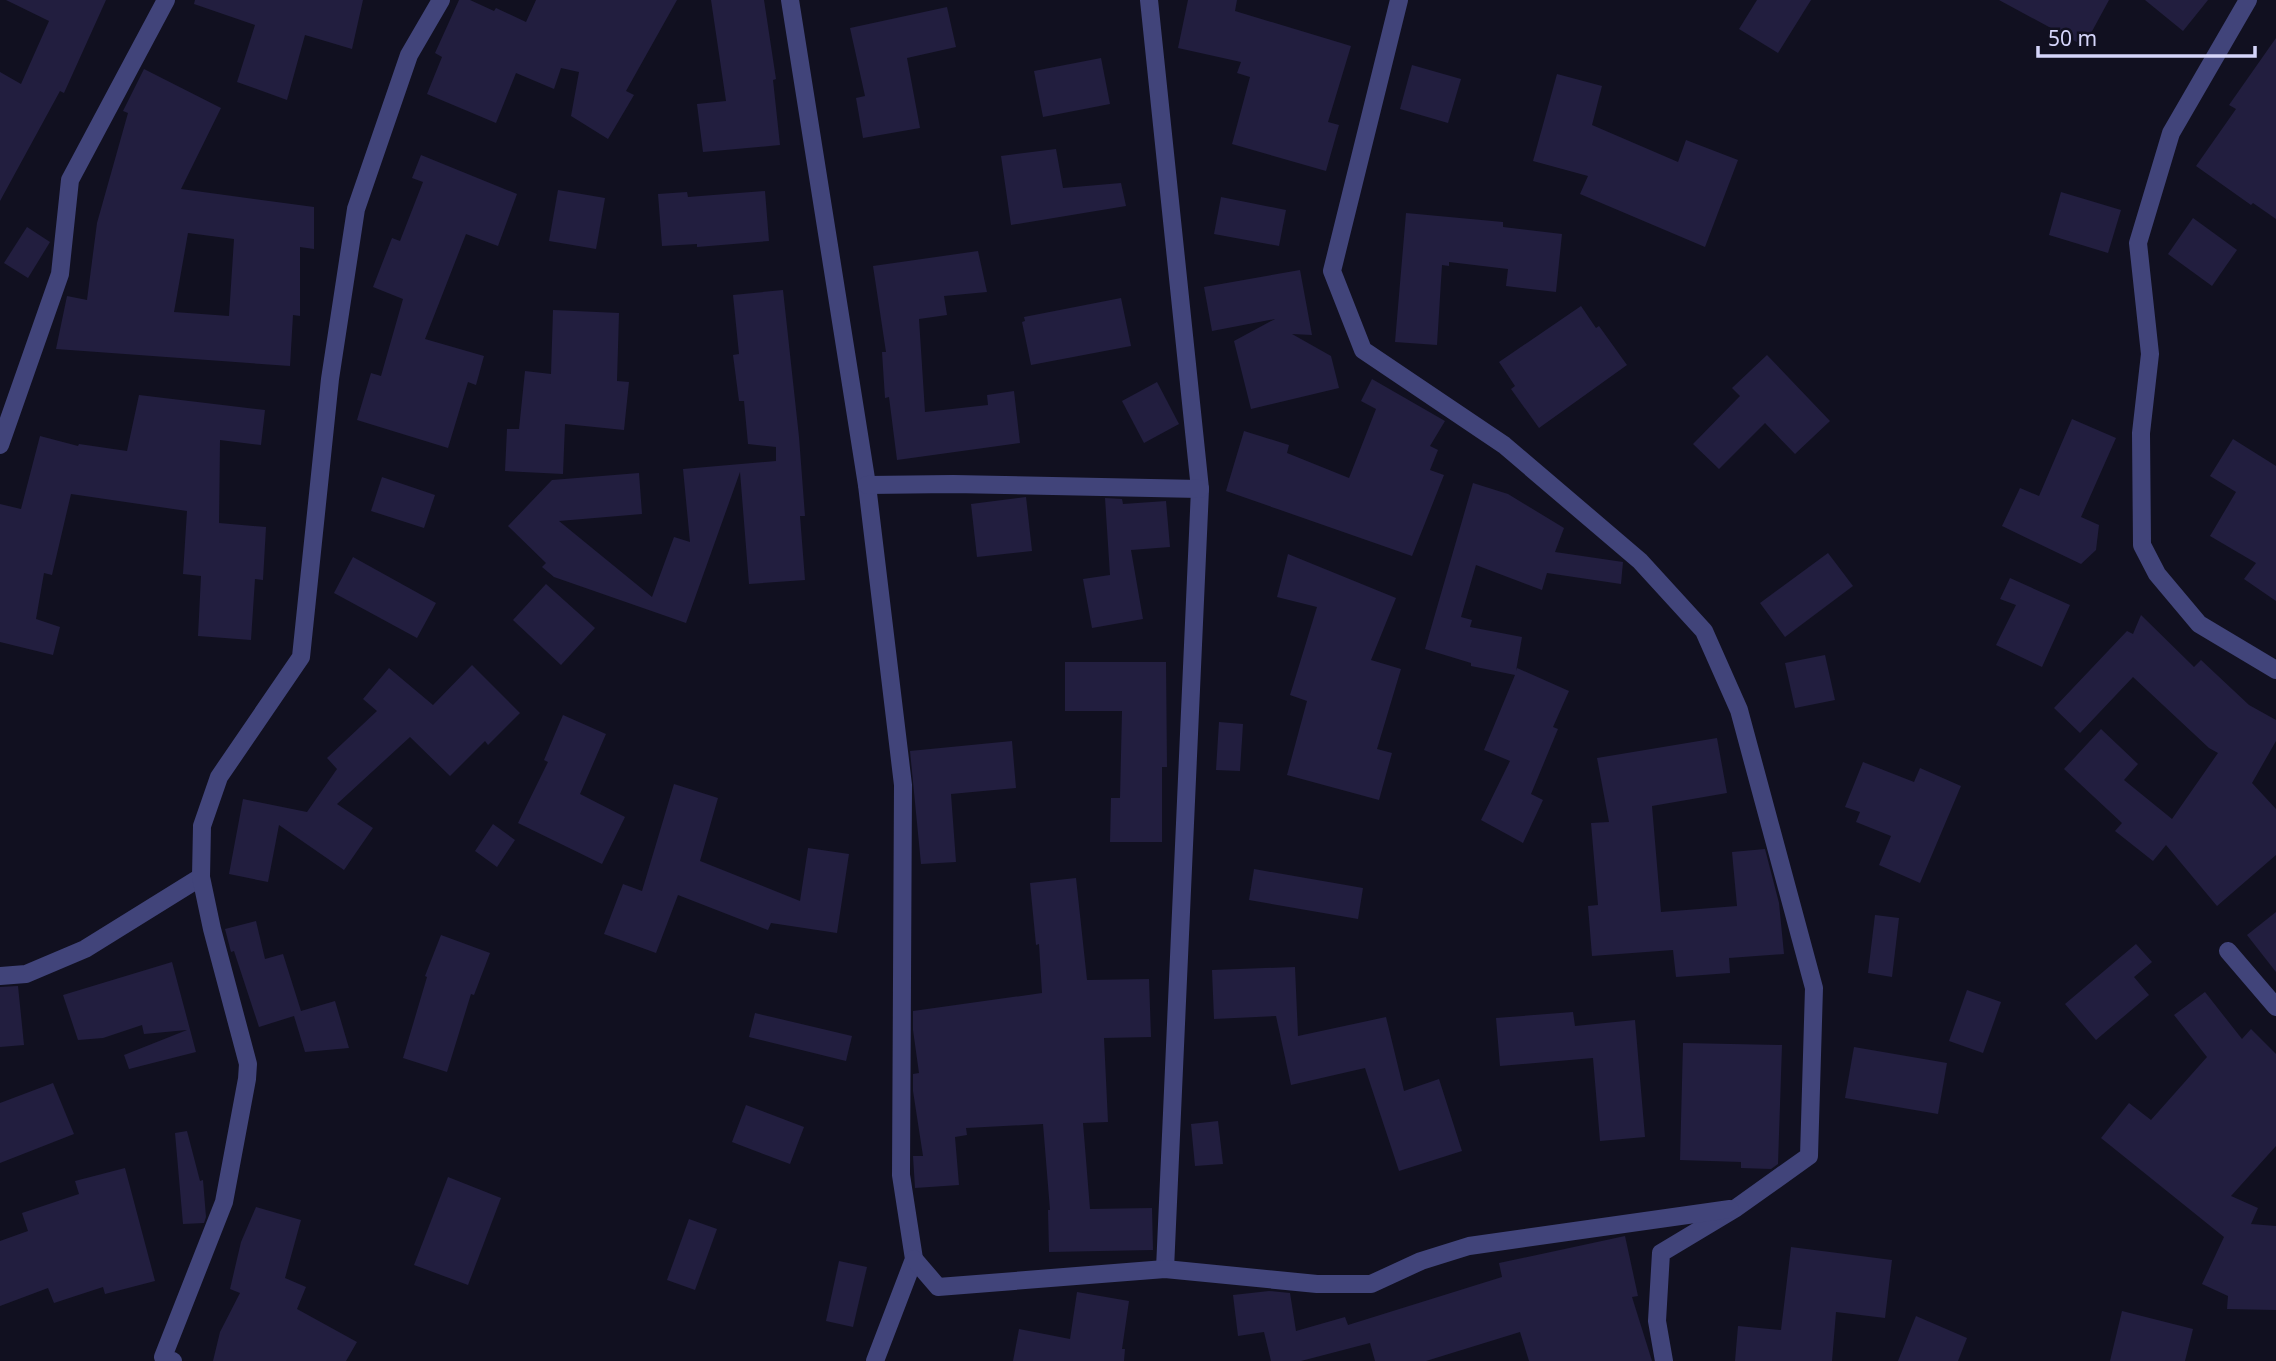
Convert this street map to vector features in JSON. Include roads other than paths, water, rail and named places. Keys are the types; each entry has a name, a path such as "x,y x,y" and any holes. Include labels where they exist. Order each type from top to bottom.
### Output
{"street":[{"path":"0,444 5,407 60,274 70,180 165,0"},
{"path":"173,1361 163,1357 224,1202 248,1064 201,877 202,826 219,777 301,657 330,379 356,209 409,55 441,0"},
{"path":"790,0 867,485 903,785 901,1175 914,1259 875,1361"},
{"path":"1149,0 1200,489 1165,1269"},
{"path":"1399,0 1332,271 1363,351 1504,445 1640,561 1704,631 1739,710 1814,988 1809,1156 1736,1208 1661,1253 1657,1321 1664,1361"},
{"path":"2248,0 2171,133 2138,243 2150,354 2141,433 2142,545 2157,574 2199,624 2276,670"},
{"path":"867,485 1200,489"},
{"path":"0,976 26,974 85,949 201,877"},
{"path":"2228,951 2276,1007"},
{"path":"914,1259 938,1287 1165,1269 1317,1284 1371,1284 1421,1261 1469,1246 1736,1208"}]}
